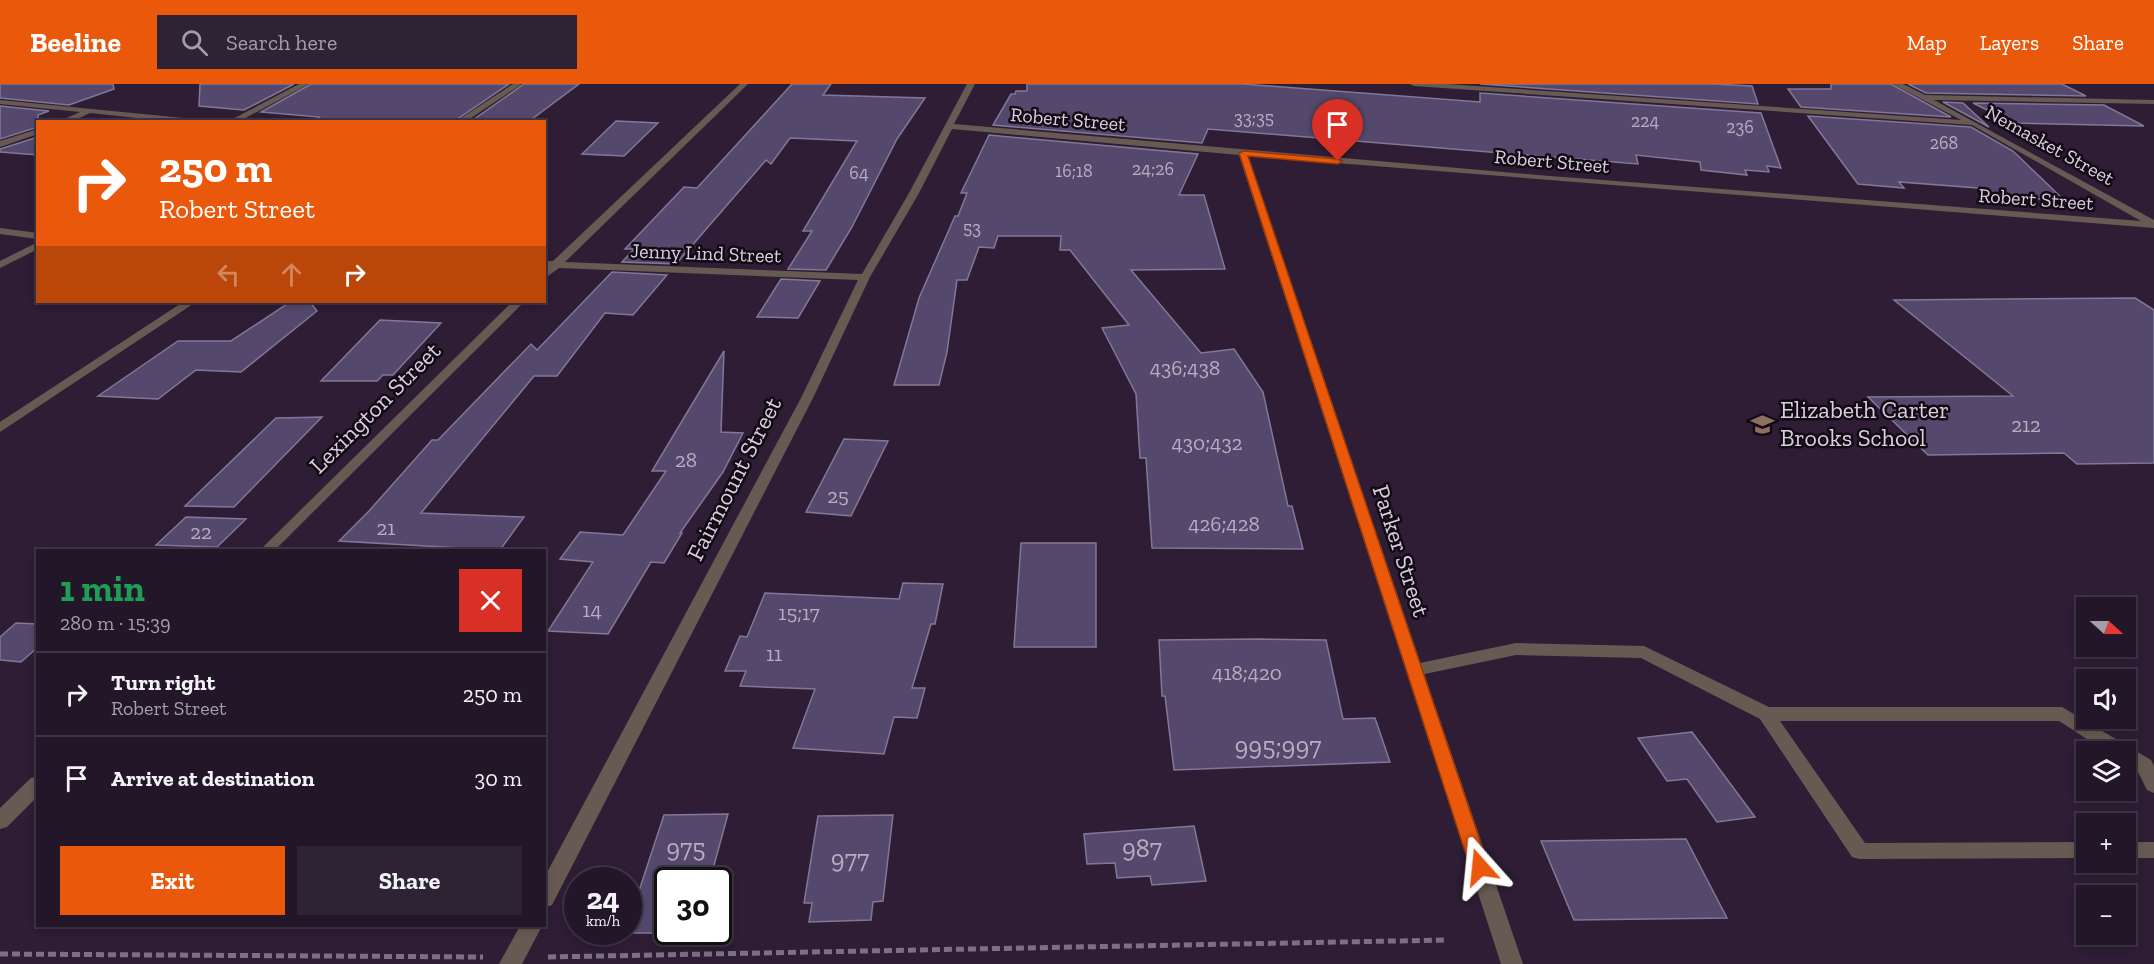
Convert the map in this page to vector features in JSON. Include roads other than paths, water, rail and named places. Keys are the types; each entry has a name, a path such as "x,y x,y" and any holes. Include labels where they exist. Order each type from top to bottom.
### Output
{"street":[{"path":"235,120 305,84"},
{"path":"462,120 518,84"},
{"path":"550,264 744,84"},
{"name":"Fairmount Street","path":"546,895 802,408 865,277 914,193 970,84"},
{"path":"1414,84 1974,123"},
{"name":"Nemasket Street","path":"1897,84 1974,123 2154,224"},
{"path":"1921,97 2154,102"},
{"path":"0,102 184,120"},
{"path":"2138,102 2154,109"},
{"path":"67,120 92,111"},
{"name":"Robert Street","path":"947,126 1820,201 2154,224"},
{"path":"0,144 36,131"},
{"name":"Parker Street","path":"1244,153 1512,964"},
{"path":"0,231 36,236"},
{"path":"0,265 36,246"},
{"name":"Jenny Lind Street","path":"550,264 865,277"},
{"path":"0,428 188,303"},
{"name":"Lexington Street","path":"268,549 518,303"},
{"path":"1414,670 1516,649 1644,652 1766,714 2062,714 2104,741"},
{"path":"1766,714 1859,851 2076,850"},
{"path":"2136,760 2144,765 2154,785"},
{"path":"0,821 36,785"},
{"path":"2136,850 2154,850"},
{"path":"512,961 530,927"}],"place":[{"name":"Elizabeth Carter Brooks School","path":"1762,424"}]}
